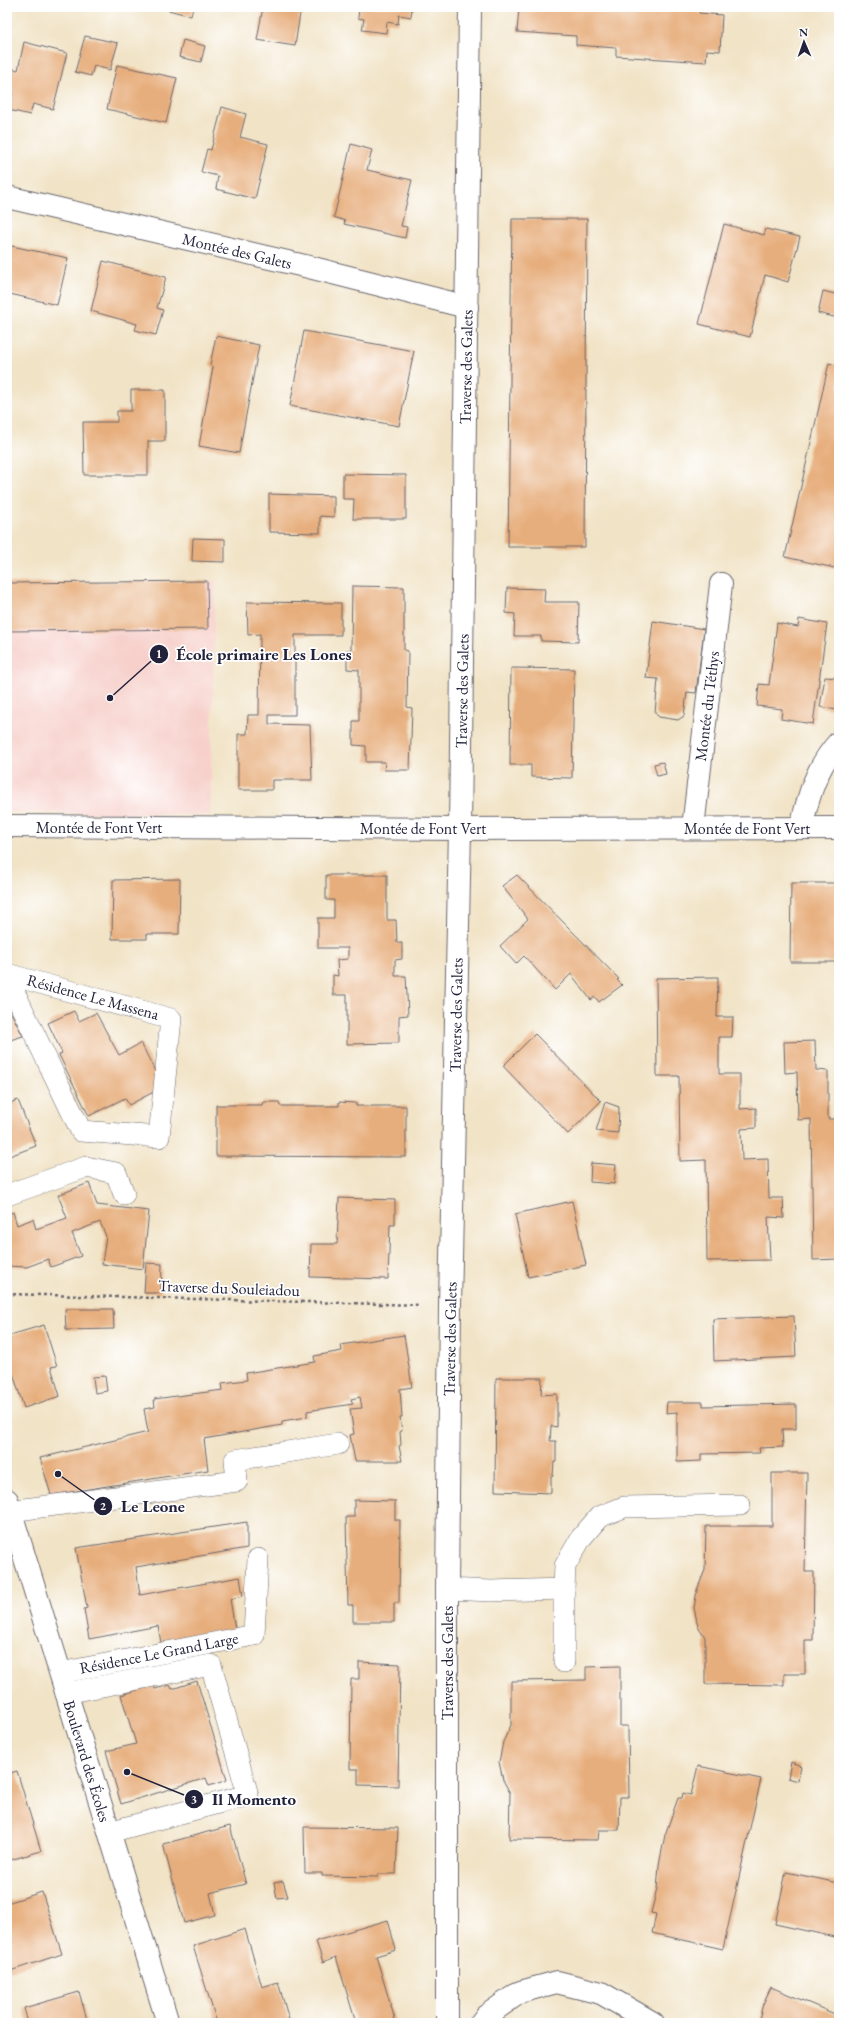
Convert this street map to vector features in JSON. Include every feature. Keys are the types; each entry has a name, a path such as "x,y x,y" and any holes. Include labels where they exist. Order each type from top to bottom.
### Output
{"street":[{"name":"Traverse des Galets","path":"447,2023 447,1589 450,1306 460,829 470,7"},
{"name":"Montée des Galets","path":"7,197 309,267 467,307"},
{"name":"Montée du Téthys","path":"693,828 722,584"},
{"path":"802,827 810,790 828,754 839,742"},
{"name":"Montée de Font Vert","path":"7,826 460,829 839,828"},
{"name":"Boulevard des Écoles","path":"9,1506 168,2023"},
{"path":"481,2023 486,2016 520,1992 557,1982 601,1993 653,2023"}],"lane":[{"name":"Résidence Le Massena","path":"7,975 171,1019 159,1137 81,1131 7,975"},
{"path":"7,1195 86,1167 116,1173 124,1194"},
{"path":"9,1506 237,1481 235,1460 338,1444"},
{"path":"564,1662 565,1566 581,1538 599,1517 624,1507 740,1505"},
{"name":"Résidence Le Grand Large","path":"63,1683 254,1635 258,1559"},
{"path":"447,1589 491,1591 564,1589"},
{"path":"63,1683 211,1665 248,1795 109,1832"}],"path":[{"name":"Traverse du Souleiadou","path":"7,1294 450,1306"}],"shaded area":[{"path":"215,581 210,815 7,812 7,583"}],"building":[{"path":"157,7 193,7 191,16"},
{"path":"263,7 301,7 295,46 257,40"},
{"path":"359,7 412,7 411,17 399,15 398,24 387,22 386,33 362,30 364,19 358,18"},
{"path":"519,7 699,7 699,13 722,15 720,51 707,50 706,62 616,56 616,48 576,45 576,36 517,32"},
{"path":"85,36 118,43 110,70 94,66 91,76 75,72"},
{"path":"183,40 205,46 201,62 179,57"},
{"path":"24,42 67,53 53,109 33,104 30,115 9,110 13,90 7,88 9,68 18,70"},
{"path":"117,65 177,78 166,123 107,109"},
{"path":"222,107 246,114 240,137 268,144 255,199 216,189 218,176 201,172 207,149 211,150"},
{"path":"351,144 372,150 367,170 412,180 401,226 407,227 405,238 344,224 345,221 334,217"},
{"path":"512,219 587,219 585,547 508,547"},
{"path":"724,224 764,235 766,229 800,237 788,282 765,275 750,337 699,324"},
{"path":"7,245 68,258 57,305 10,294 10,299 7,298"},
{"path":"103,261 166,277 157,308 163,310 156,335 135,330 137,324 91,311"},
{"path":"823,291 839,295 838,318 818,313"},
{"path":"304,331 414,351 399,426 290,406"},
{"path":"216,336 259,345 239,453 199,446 213,367 210,365"},
{"path":"829,363 839,366 839,569 785,557"},
{"path":"131,390 165,390 165,441 148,441 148,475 84,475 83,422 117,422 117,411 131,411"},
{"path":"343,474 406,475 406,519 353,519 354,499 343,499"},
{"path":"269,494 334,496 334,517 320,516 320,533 269,532"},
{"path":"193,538 225,539 225,562 192,561"},
{"path":"207,581 208,629 7,631 7,583"},
{"path":"352,586 404,587 404,650 408,651 407,707 412,708 410,770 384,770 385,762 366,762 366,746 353,745 353,721 359,721 359,670 347,669 347,650 351,650"},
{"path":"507,588 545,589 544,602 579,602 578,642 541,641 541,636 514,636 515,614 506,613"},
{"path":"247,602 341,603 341,635 295,635 295,715 269,715 269,724 310,725 312,780 272,780 272,790 238,790 238,734 247,734 248,715 259,715 260,634 248,635"},
{"path":"799,619 827,624 813,724 781,719 782,709 757,706 759,684 769,685 777,623 798,627"},
{"path":"653,621 704,629 696,693 687,692 684,716 678,720 659,717 655,713 658,679 646,678"},
{"path":"511,668 574,669 572,778 531,777 531,765 510,765"},
{"path":"825,677 839,678 839,707 837,710 820,707"},
{"path":"663,762 666,774 657,776 654,764"},
{"path":"326,875 387,875 387,920 396,920 397,943 402,943 402,959 395,960 395,976 406,976 408,1015 399,1016 399,1043 347,1044 347,995 333,995 333,975 338,976 337,960 348,959 348,948 318,948 318,918 334,918 334,900 326,900"},
{"path":"517,875 619,979 617,980 622,985 599,1002 595,997 591,1000 571,974 555,990 524,956 516,964 500,946 528,919 502,886"},
{"path":"180,879 179,934 147,934 147,939 112,939 113,880"},
{"path":"791,883 839,883 839,962 790,962"},
{"path":"718,977 717,1017 733,1017 732,1037 719,1037 719,1074 740,1074 740,1109 756,1108 756,1128 741,1129 742,1160 768,1159 769,1198 783,1198 784,1218 768,1217 770,1260 707,1261 706,1160 680,1161 679,1076 657,1076 656,978"},
{"path":"7,1005 23,1036 7,1041"},
{"path":"74,1011 79,1021 96,1013 119,1055 141,1043 163,1087 129,1105 125,1098 89,1116 59,1055 62,1053 48,1023"},
{"path":"535,1034 601,1101 568,1134 503,1066"},
{"path":"815,1041 816,1070 828,1071 828,1119 839,1119 839,1259 813,1260 811,1119 798,1120 797,1072 785,1073 784,1042"},
{"path":"18,1100 36,1146 7,1157 7,1104"},
{"path":"263,1102 279,1102 280,1106 339,1106 339,1102 356,1103 356,1106 406,1106 406,1157 216,1156 216,1105 262,1105"},
{"path":"605,1102 619,1107 618,1133 596,1131"},
{"path":"591,1163 616,1165 614,1184 590,1182"},
{"path":"89,1183 97,1205 149,1211 143,1269 102,1264 106,1236 100,1222 72,1233 81,1256 51,1267 48,1259 27,1267 7,1266 7,1214 13,1212 17,1225 33,1219 36,1229 67,1218 58,1195"},
{"path":"339,1198 395,1200 395,1225 390,1225 388,1279 310,1277 311,1244 337,1244"},
{"path":"572,1201 586,1265 528,1277 515,1214"},
{"path":"146,1263 162,1264 161,1293 144,1293"},
{"path":"65,1309 113,1309 114,1329 66,1330"},
{"path":"794,1316 796,1357 714,1361 713,1319"},
{"path":"44,1325 57,1366 51,1367 60,1396 24,1408 7,1355 7,1336"},
{"path":"404,1335 412,1387 400,1389 402,1417 400,1417 402,1431 400,1432 401,1445 399,1446 402,1461 355,1461 350,1435 354,1434 350,1409 362,1408 360,1397 351,1399 353,1404 307,1411 307,1417 282,1421 282,1425 204,1439 208,1470 51,1495 40,1458 148,1432 144,1409 155,1407 154,1399 223,1390 222,1383 247,1380 246,1373 315,1362 314,1356 342,1351 341,1345"},
{"path":"105,1376 107,1391 95,1393 93,1377"},
{"path":"496,1378 542,1378 541,1395 557,1394 557,1427 551,1426 550,1441 556,1441 556,1462 554,1462 553,1476 551,1476 551,1493 495,1491"},
{"path":"667,1402 703,1402 703,1406 796,1404 796,1429 782,1429 783,1447 759,1448 760,1453 701,1454 701,1461 677,1462 677,1412 666,1413"},
{"path":"772,1473 807,1473 805,1572 814,1572 813,1640 805,1640 805,1674 784,1674 784,1685 705,1684 705,1637 698,1626 694,1608 697,1590 705,1570 706,1526 772,1526"},
{"path":"354,1500 395,1501 395,1520 400,1520 399,1603 394,1603 394,1622 353,1622 353,1605 348,1605 346,1517 354,1517"},
{"path":"247,1522 247,1548 136,1567 140,1595 240,1577 243,1596 230,1599 235,1629 161,1643 158,1626 89,1639 84,1609 87,1608 76,1548"},
{"path":"359,1662 400,1664 398,1786 358,1785 358,1769 350,1769 351,1679 359,1679"},
{"path":"620,1666 620,1726 628,1726 629,1797 620,1797 619,1830 599,1830 598,1840 509,1839 510,1793 503,1780 499,1762 503,1742 511,1725 511,1681 586,1680 586,1667"},
{"path":"197,1681 227,1780 209,1786 206,1778 121,1804 106,1751 136,1744 121,1695 154,1685 155,1689 170,1685 172,1689"},
{"path":"791,1762 801,1766 798,1781 788,1778"},
{"path":"698,1766 761,1779 723,1949 652,1933 656,1914 651,1913 657,1889 659,1865 665,1835 678,1798 682,1798 683,1793 691,1795"},
{"path":"17,1771 41,1851 7,1861 7,1774"},
{"path":"230,1826 246,1884 210,1893 215,1915 184,1923 163,1844"},
{"path":"304,1827 398,1828 396,1874 378,1874 378,1877 322,1876 322,1873 305,1873"},
{"path":"786,1872 839,1883 839,1938 775,1924"},
{"path":"283,1881 288,1897 277,1898 274,1883"},
{"path":"42,1892 62,1954 7,1972 7,1903"},
{"path":"388,1920 396,1950 376,1956 396,2023 356,2023 336,1957 323,1962 316,1941"},
{"path":"245,1929 262,1987 278,1982 290,2023 217,2023 193,1946"},
{"path":"771,1987 837,2015 838,2023 758,2023 763,2004"},
{"path":"79,1992 88,2023 28,2023 24,2008"}],"place":[{"name":"École primaire Les Lones","path":"110,698"},
{"name":"Le Leone","path":"58,1474"},
{"name":"Il Momento","path":"127,1772"}]}
